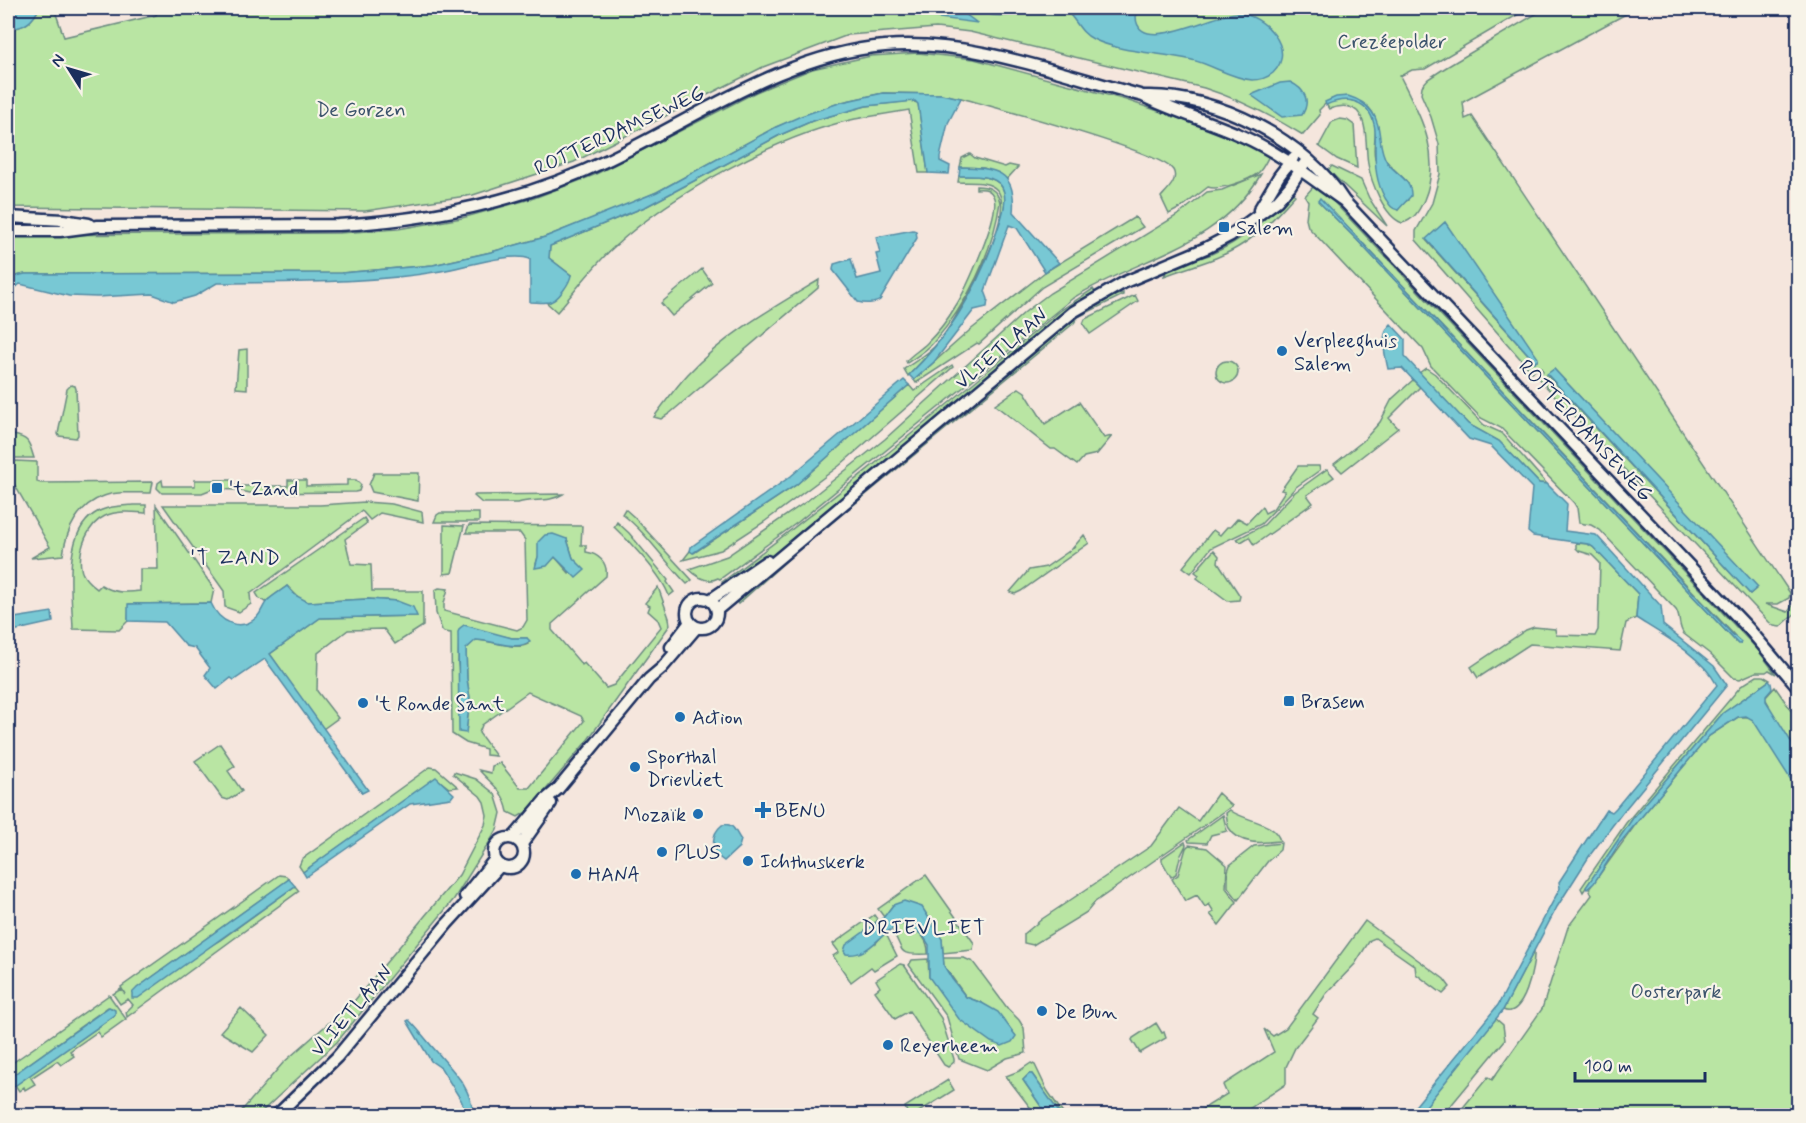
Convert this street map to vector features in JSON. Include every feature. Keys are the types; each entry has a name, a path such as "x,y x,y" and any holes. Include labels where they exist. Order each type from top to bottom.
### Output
{"main road":[{"name":"ROTTERDAMSEWEG","path":"8,231 60,231 98,226 338,225 410,220 470,209 522,194 576,174 800,65 849,51 873,47 926,45 976,51 1143,96 1166,108 1243,136 1290,162 1304,164 1325,174 1344,201 1732,611 1798,687"},
{"name":"ROTTERDAMSEWEG","path":"1143,96 1167,95 1222,110 1264,128 1298,152 1304,164"},
{"name":"VLIETLAAN","path":"1258,213 1279,176 1298,152"},
{"name":"VLIETLAAN","path":"714,605 773,564 790,547 1072,312 1125,282 1222,240 1277,201 1304,164"},
{"name":"ROTTERDAMSEWEG","path":"8,218 63,220 98,226"},
{"path":"701,598 714,605 717,617 713,623 704,628 693,625 687,610 692,602 701,598"},
{"path":"517,841 550,804 558,789 649,679 662,668 693,625"},
{"path":"506,838 517,841 524,855 520,863 511,868 497,862 494,848 498,841 506,838"},
{"name":"VLIETLAAN","path":"276,1116 337,1057 447,924 454,910 497,862"}],"green space":[{"name":"De Gorzen","path":"39,8 54,8 64,37 156,15 158,8 1529,8 1425,69 1412,70 1400,76 1427,136 1431,167 1429,183 1420,208 1413,217 1402,223 1395,219 1384,206 1375,189 1368,164 1363,122 1359,114 1353,108 1343,106 1329,109 1326,104 1349,100 1363,105 1368,110 1375,125 1374,154 1377,165 1398,210 1408,200 1408,183 1385,159 1373,113 1361,102 1339,98 1329,100 1319,110 1320,115 1303,135 1255,108 1204,88 970,32 936,28 848,35 763,67 574,162 473,195 365,211 8,207 8,28 27,24"},
{"path":"1546,8 1637,8 1463,102 1465,119 1472,116 1790,593 1789,598 1778,604 1765,604 1788,612 1798,598 1798,611 1780,627 1769,622 1537,377 1543,371 1540,367 1532,372 1416,240 1416,231 1432,203 1440,174 1439,144 1421,94 1422,86 1428,79","holes":["1445,223 1537,361 1535,362 1426,240","1554,369 1757,587 1757,588 1750,594 1547,375"]},
{"path":"918,53 974,59 1126,100 1220,132 1269,156 1254,176 1226,186 1208,187 1169,214 1161,197 1173,181 1173,170 1139,152 1074,130 961,98 941,94 883,93 842,102 776,127 657,192 545,237 433,265 341,273 25,274 12,277 8,281 8,235 339,233 398,229 462,218 534,198 594,175 756,92 812,69 871,56"},
{"path":"910,101 918,103 928,173 919,173 909,110 855,119 825,127 760,153 696,187 638,227 606,254 557,312 546,302 550,302 571,275 549,258 550,246 647,206 780,135 812,121 866,106"},
{"path":"1340,119 1347,120 1354,125 1357,168 1337,159 1319,146 1332,122"},
{"path":"970,154 975,158 1005,167 1009,165 1018,167 1007,179 984,168 960,167 962,158"},
{"path":"1332,166 1361,180 1369,198 1387,226 1328,170"},
{"path":"1261,174 1243,199 1223,219 1200,235 1073,298 798,522 720,579 702,579 689,569 727,556 807,501 885,439 1025,312 1050,293 1181,213 1207,192 1222,190"},
{"path":"959,176 988,178 1002,187 1005,197 1003,213 991,249 973,289 963,308 935,345 969,295 992,245 999,221 1001,203 997,190 984,183 958,182"},
{"path":"976,186 991,189 997,194 1000,202 997,221 985,259 967,295 945,328 927,349 907,363 906,361 931,339 949,316 967,285 981,252 992,220 994,198 989,191 976,189"},
{"path":"1313,187 1331,199 1758,650 1776,674 1769,670 1756,672 1740,679 1734,678 1710,654 1684,634 1676,610 1600,530 1591,525 1579,523 1574,503 1501,428 1481,418 1431,366 1423,349 1308,227 1306,219 1308,201 1305,196","holes":["1318,201 1358,238 1735,636 1738,644"]},
{"path":"1291,192 1295,195 1264,228 1234,250 1164,276 1177,266 1209,255 1244,236"},
{"path":"1135,217 1143,227 1042,287 979,344 977,343 916,383 914,380 969,331 1045,272"},
{"path":"702,269 712,283 672,316 661,303"},
{"path":"819,280 818,288 669,414 661,419 654,417 688,374 717,347 733,334"},
{"path":"1093,289 1095,292 1064,313 770,557 726,587 722,582 851,483 1061,310"},
{"path":"1123,293 1078,317 1074,323 794,554 738,604 735,599 1068,321 1097,302"},
{"path":"1135,295 1138,301 1090,334 1083,324 1085,319"},
{"path":"934,347 924,359 908,376 904,369"},
{"path":"247,349 247,389 236,388 239,350"},
{"path":"1223,361 1231,361 1238,368 1238,376 1231,383 1223,383 1216,376 1216,368"},
{"path":"952,365 953,367 839,466 764,522 721,550 683,560 690,551 694,553 796,485 909,385 914,391"},
{"path":"1426,368 1435,374 1484,425 1502,433 1547,484 1539,483 1499,441 1468,424 1419,373"},
{"path":"1413,380 1420,387 1389,418 1398,428 1342,472 1334,464 1363,441 1380,422 1392,399"},
{"path":"71,385 76,389 78,435 76,438 58,434 67,389"},
{"path":"1019,388 1025,392 1045,424 1079,402 1104,438 1112,436 1097,454 1084,457 1077,465 1055,449 1051,449 995,405"},
{"path":"13,435 28,442 34,458 11,458 8,453 8,439"},
{"path":"8,460 11,465 16,461 37,462 37,482 41,483 153,482 151,493 115,493 95,500 80,512 70,528 63,555 31,558 50,547 8,473"},
{"path":"1298,466 1319,466 1320,470 1296,487 1261,524 1211,548 1191,573 1183,567 1213,530 1220,535 1238,518 1247,523 1262,507 1265,513 1273,509 1285,491 1281,490"},
{"path":"1327,469 1334,477 1307,495 1313,503 1254,545 1249,537 1241,542 1237,539 1264,525 1295,492"},
{"path":"374,473 419,473 418,501 372,492 369,485"},
{"path":"162,480 163,486 195,486 195,480 233,480 233,486 288,486 288,480 306,480 306,486 347,485 347,480 356,480 361,485 359,491 355,492 250,493 212,489 202,493 162,493 157,488 158,483"},
{"path":"563,494 558,497 518,503 482,503 474,496 475,495"},
{"path":"365,502 392,504 422,512 423,522 380,513 370,520 362,511 250,594 251,604 239,612 225,607 224,591 163,505 320,505"},
{"path":"146,505 146,513 110,514 99,520 89,531 80,561 85,577 97,589 101,585 120,592 140,591 140,569 158,569 156,505 214,589 211,603 129,604 128,621 119,630 73,629 71,567 77,536 84,524 99,511"},
{"path":"625,509 692,580 687,584 640,530 622,514"},
{"path":"440,513 479,513 479,522 434,522"},
{"path":"364,518 367,523 345,539 351,564 371,565 372,591 423,591 423,626 395,644 384,629 348,630 318,653 317,691 338,718 323,729 270,654 320,618 416,616 397,601 368,599 308,602 301,600 287,586 265,602 256,593"},
{"path":"617,522 668,580 674,592 669,596 653,569 614,527"},
{"path":"444,525 464,526 452,573 444,574"},
{"path":"469,525 582,526 581,545 586,545 586,552 604,563 606,576 552,624 552,630 582,665 584,663 606,688 614,685 661,627 658,620 648,611 650,606 645,603 658,587 669,618 670,625 587,741 528,811 518,817 508,812 497,788 479,770 491,773 492,766 500,763 520,788 529,788 584,721 581,716 528,692 482,725 479,733 496,756 486,755 486,749 466,743 452,734 451,633 442,630 436,613 435,590 448,589 444,611 517,630 523,627 527,620 525,540 520,533 466,533","holes":["567,539 573,558 569,573 555,557 536,564 538,557","459,633 489,633 512,638 527,638 528,644 510,646 475,640 466,649 470,698 466,732 458,664"]},
{"path":"1084,535 1089,543 1021,591 1015,594 1010,592 1029,570 1046,567 1072,549"},
{"path":"1576,543 1593,547 1638,594 1636,618 1626,623 1620,651 1530,644 1478,678 1471,667 1534,627 1555,629 1556,635 1595,636 1598,630 1600,563 1592,555 1579,551"},
{"path":"1214,550 1219,556 1218,562 1240,596 1239,600 1228,601 1197,578 1199,575 1195,572"},
{"path":"1757,676 1770,680 1723,713 1633,818 1583,892 1581,888 1626,823 1741,686"},
{"name":"Oosterpark","path":"1775,687 1798,720 1798,1115 1456,1116 1488,1077 1492,1080 1542,1009 1568,927 1592,895 1589,889 1638,821 1709,736 1738,717 1748,717 1769,705 1765,698"},
{"path":"220,744 235,766 228,771 242,791 228,800 222,798 195,761"},
{"path":"430,767 436,768 458,787 449,788 436,778 303,872 299,866 302,859"},
{"path":"454,772 476,779 495,794 501,813 497,830 454,899 337,1042 258,1115 238,1115 283,1063 355,1000 459,875 485,825 487,815 480,796 453,774"},
{"path":"1218,793 1232,806 1095,902 1087,912 1033,945 1024,943 1024,934 1042,919 1151,846 1179,808 1198,821"},
{"path":"1230,810 1272,829 1280,841 1252,842 1239,838 1228,827 1226,813"},
{"path":"1223,815 1227,831 1211,835 1207,843 1189,842 1188,840"},
{"path":"1185,842 1176,874 1171,877 1162,858"},
{"path":"1281,843 1280,850 1268,861 1238,900 1228,887 1230,865 1254,846"},
{"path":"1189,845 1207,848 1227,865 1226,888 1237,902 1219,925 1210,914 1214,912 1209,904 1205,907 1197,895 1185,901 1172,879 1178,875"},
{"path":"279,875 289,879 137,988 220,940 295,886 299,891 127,1017 126,1012 133,1005 128,999 120,1004 113,994 121,989 125,994 121,987"},
{"path":"926,875 974,943 973,950 943,953 942,939 893,905 884,917 878,909"},
{"path":"874,915 878,920 873,924 876,943 885,932 897,956 874,970 871,967 851,982 833,956 839,952 833,944"},
{"path":"1365,921 1444,979 1450,987 1443,994 1416,974 1415,966 1375,938 1370,940 1355,964 1326,994 1313,1014 1318,1018 1295,1048 1286,1067 1286,1084 1240,1115 1193,1115 1227,1094 1223,1085 1274,1052 1264,1029 1273,1036 1286,1028"},
{"path":"907,922 925,940 928,954 910,954 903,951 891,928"},
{"path":"1534,951 1533,968 1522,1000 1510,1011 1503,1010"},
{"path":"943,958 964,958 973,962 1024,1028 1026,1053 1007,1058 987,1070 959,1059 947,1017 909,965 912,960 928,959 929,977 1016,1036 982,1003 966,997 944,966"},
{"path":"900,964 904,965 941,1018 954,1059 948,1067 944,1065 909,1011 895,1019 875,991 880,987 876,980"},
{"path":"109,995 126,1019 101,1037 97,1032 70,1051 74,1056 61,1065 57,1061 31,1078 35,1084 19,1091 15,1085 114,1016 112,1008 108,1007 9,1078 8,1066"},
{"path":"241,1008 269,1035 253,1052 220,1032"},
{"path":"1495,1018 1503,1025 1505,1040 1443,1115 1418,1116"},
{"path":"1156,1023 1166,1038 1140,1053 1133,1038"},
{"path":"1031,1063 1035,1065 1047,1090 1064,1115 1061,1115 1032,1074 1023,1080 1047,1115 1036,1115 1006,1076"},
{"path":"948,1080 954,1090 914,1115 908,1115 905,1107"}],"water":[{"path":"8,8 39,8 27,24 8,28"},
{"path":"914,8 957,8 977,23 917,15"},
{"path":"973,8 1048,8 1020,14 991,15"},
{"path":"1062,8 1143,8 1136,16 1140,28 1149,33 1179,30 1237,13 1247,15 1257,19 1274,34 1282,54 1280,64 1268,76 1252,80 1236,77 1180,57 1128,50 1104,44 1088,36"},
{"path":"1290,82 1305,96 1306,105 1302,115 1282,117 1251,95 1280,83"},
{"path":"883,93 941,94 961,98 948,123 940,157 940,161 950,166 949,174 928,173 918,104 915,101 866,106 812,121 780,135 647,206 550,246 549,258 571,275 563,291 550,302 530,302 530,259 522,257 499,258 441,271 385,278 329,282 217,283 195,296 174,302 152,294 69,296 20,284 8,294 8,281 12,277 25,274 341,273 433,265 491,252 545,237 657,192 776,127 801,116 842,102"},
{"path":"1348,96 1362,102 1372,112 1378,124 1382,150 1387,162 1409,185 1411,196 1398,210 1394,209 1385,198 1378,180 1375,127 1367,109 1348,100 1326,105 1325,102 1336,97"},
{"path":"960,167 984,169 1001,174 1011,187 1013,212 1059,263 1045,272 1017,228 1009,225 985,291 988,299 987,307 974,310 934,362 914,380 909,375 951,326 982,271 1004,209 1004,192 998,183 988,178 959,176"},
{"path":"1320,198 1741,642 1740,644 1318,201"},
{"path":"1445,222 1538,358 1537,361 1535,362 1426,239"},
{"path":"916,231 917,238 880,300 869,303 858,302 833,270 834,264 851,259 857,279 881,273 876,254 880,253 876,237"},
{"path":"1391,324 1405,339 1405,357 1468,424 1499,441 1539,483 1547,484 1567,504 1565,531 1596,535 1661,606 1663,625 1714,666 1727,685 1590,855 1557,907 1503,1010 1418,1116 1408,1115 1498,1005 1560,888 1559,882 1606,810 1612,812 1616,808 1717,685 1710,674 1692,656 1636,618 1638,594 1593,547 1588,544 1533,536 1528,532 1532,488 1491,446 1469,439 1402,368 1388,369 1384,339"},
{"path":"1554,369 1758,587 1750,594 1547,374"},
{"path":"904,380 909,385 796,485 693,553 690,551 691,547 791,476"},
{"path":"553,534 567,539 573,558 585,570 576,578 555,557 547,566 535,568 538,542 545,535"},
{"path":"287,586 295,595 308,602 368,599 397,601 413,607 417,616 320,618 270,654 368,790 362,793 265,659 234,680 231,678 217,689 205,675 210,668 195,648 186,646 165,622 128,621 128,604 211,603 225,620 237,625 244,624 257,617 264,604"},
{"path":"52,612 53,622 8,632 8,619"},
{"path":"464,625 512,638 527,638 530,641 512,646 476,640 466,649 470,698 466,733 459,732 458,632"},
{"path":"1769,681 1772,689 1766,696 1766,701 1798,753 1798,791 1753,720 1746,716 1738,717 1709,736 1619,844 1594,883 1587,889 1586,887 1633,818 1723,713"},
{"path":"436,777 454,794 451,798 410,804 306,877 303,872"},
{"path":"722,825 732,826 741,840 739,847 724,861 716,855 714,847 716,832"},
{"path":"289,879 295,886 138,998 132,998 132,993 137,988"},
{"path":"904,901 922,907 942,939 944,966 952,979 966,997 998,1012 1016,1036 1012,1042 1002,1046 991,1042 959,1019 929,977 929,945 924,937 907,923 898,925 863,951 846,954 844,951 846,945 884,917 893,905"},
{"path":"109,1007 115,1010 115,1015 13,1087 9,1078"},
{"path":"409,1020 461,1080 469,1096 474,1115 467,1115 461,1100 441,1068 431,1061 407,1021"},
{"path":"1032,1074 1061,1115 1047,1115 1023,1080"}],"place":[{"name":"Salem","path":"1224,227"},
{"name":"Verpleeghuis Salem","path":"1282,351"},
{"name":"'t Zand","path":"217,488"},
{"name":"Brasem","path":"1289,701"},
{"name":"'t Ronde Sant","path":"363,703"},
{"name":"Action","path":"680,717"},
{"name":"Sporthal Drievliet","path":"635,767"},
{"name":"BENU","path":"763,810"},
{"name":"Mozaïk","path":"698,814"},
{"name":"PLUS","path":"662,852"},
{"name":"Ichthuskerk","path":"748,861"},
{"name":"HANA","path":"576,874"},
{"name":"De Bun","path":"1042,1011"},
{"name":"Reyerheem","path":"888,1045"}],"district":[{"name":"'T ZAND","path":"236,557"},
{"name":"DRIEVLIET","path":"924,927"}],"park label":[{"name":"Crezéepolder","path":"1392,41"}]}
